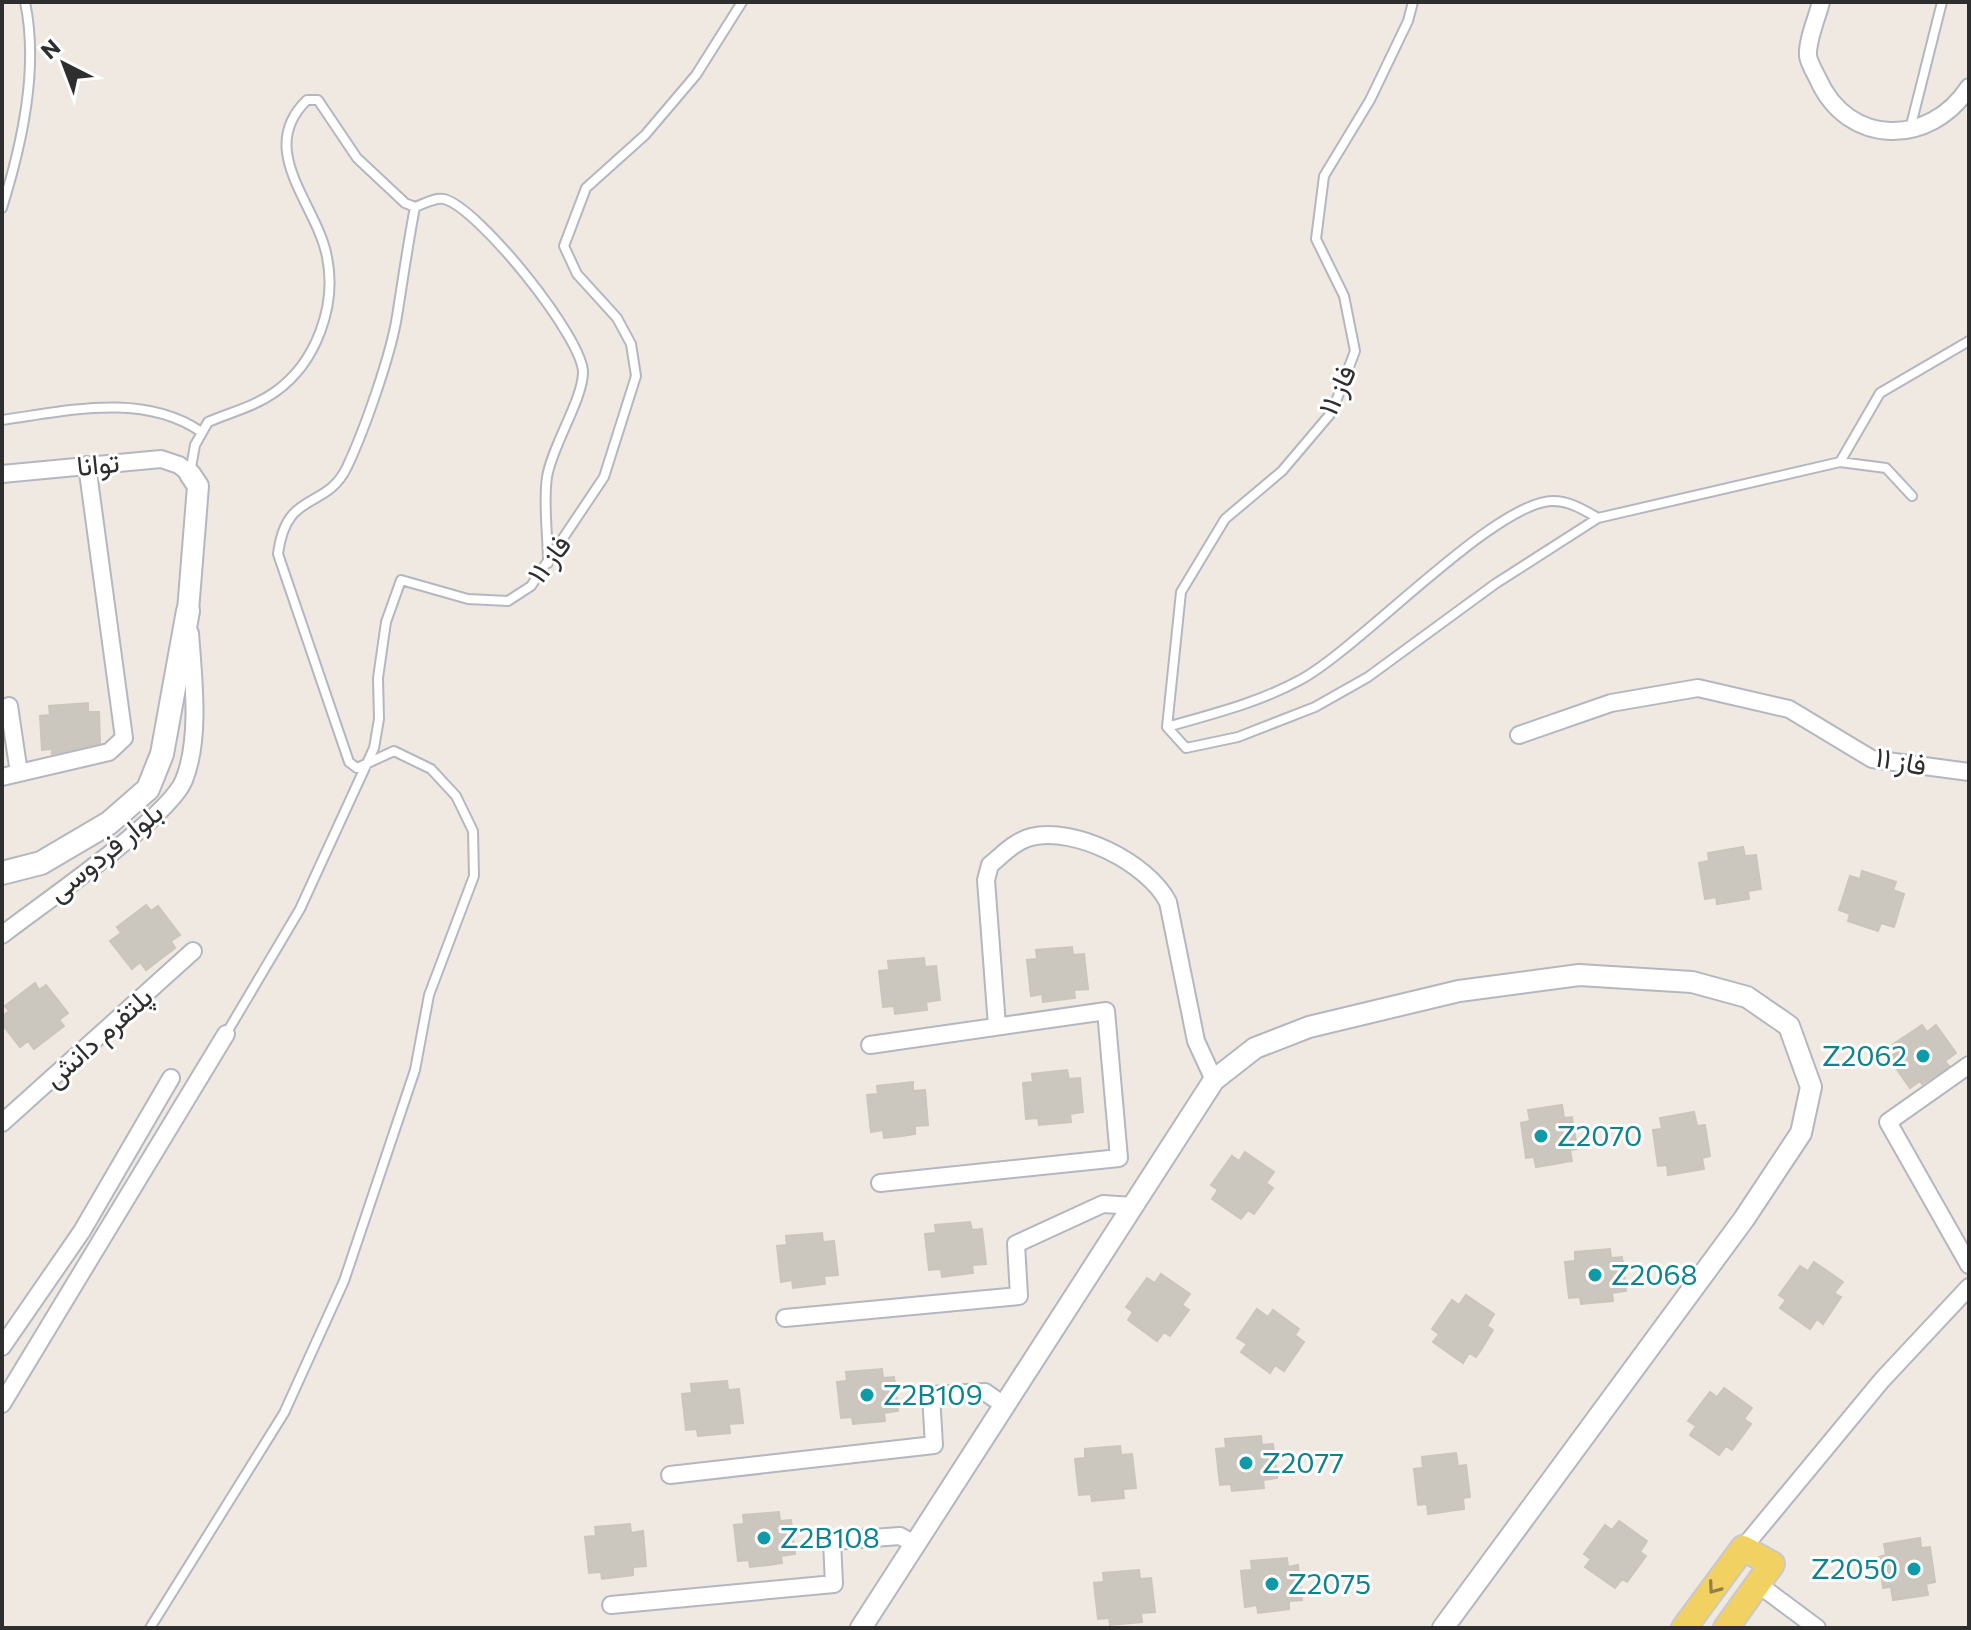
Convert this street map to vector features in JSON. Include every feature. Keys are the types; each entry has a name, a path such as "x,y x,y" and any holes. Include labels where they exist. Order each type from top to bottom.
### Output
{"main road":[{"name":"بلوار فردوسی","path":"2,873 41,863 55,855 109,823 148,789 162,754 188,611"},
{"path":"1684,1628 1743,1548 1772,1564 1726,1628"}],"street":[{"path":"1821,2 1808,56 1828,101 1868,129 1910,132 1956,107 1969,87"},
{"name":"توانا","path":"2,474 161,459 179,465 190,474"},
{"path":"9,706 10,775 109,752 124,738 87,465"},
{"name":"بلوار فردوسی","path":"2,935 152,820 184,781 195,697 188,611 198,486 190,474"},
{"name":"فاز ۱۱","path":"1519,735 1611,703 1698,688 1789,709 1872,759 1969,772"},
{"path":"997,1026 986,880 990,865 1030,837 1056,836 1107,849 1159,885 1168,902 1196,1041 1214,1080"},
{"name":"پلتفرم دانش","path":"2,1123 193,951"},
{"path":"861,1628 1214,1080 1255,1048 1309,1027 1459,991 1579,975 1692,982 1747,997 1789,1026 1811,1087 1801,1133 1744,1219 1443,1628"},
{"path":"870,1045 1106,1011 1119,1158 880,1183"},
{"path":"2,1404 226,1034"},
{"path":"1969,1065 1888,1122 1969,1265"},
{"path":"2,1347 82,1231 171,1078"},
{"path":"785,1318 1019,1296 1016,1244 1103,1204 1133,1206"},
{"path":"1743,1548 1882,1380 1969,1287"},
{"path":"670,1475 934,1445 931,1395 985,1392 1005,1406"},
{"path":"611,1605 834,1584 832,1541 900,1536 916,1545"},
{"path":"1758,1584 1817,1628"}],"lane":[{"path":"2,208 25,110 31,29 25,2"},
{"name":"فاز ۱۱","path":"226,1034 300,909 368,761 379,719 378,678 386,622 401,580 468,599 508,601 531,586 549,564 604,477 636,376 631,344 617,318 577,274 564,246 586,188 645,135 696,75 742,2"},
{"name":"فاز ۱۱","path":"1167,727 1181,592 1225,519 1282,471 1332,412 1355,351 1344,296 1316,239 1324,176 1370,100 1408,21 1413,2"},
{"path":"1910,132 1942,2"},
{"path":"190,474 200,431 208,422 245,410 288,382 316,345 329,301 327,256 286,148 288,124 295,111 307,100 318,100 357,158 405,203 415,207 436,199 446,199 473,218 560,322 580,357 583,375 547,477 549,564"},
{"path":"150,1628 284,1413 344,1281 415,1070 429,995 474,876 473,831 456,796 431,769 394,751 357,768 349,762 278,554 281,527 299,507 328,491 344,473 356,447 397,319 401,274 415,207"},
{"path":"1840,462 1880,393 1969,341"},
{"path":"2,420 84,409 145,408 177,416 200,431"},
{"path":"1598,518 1572,504 1551,501 1527,508 1463,551 1301,680 1241,706 1167,727 1186,748 1238,737 1315,707 1368,677 1495,584 1598,518 1840,462 1886,468 1912,496"}],"building":[{"path":"88,703 88,712 99,712 100,743 52,754 52,749 42,750 40,716 50,715 49,706"},
{"path":"1743,847 1745,856 1756,855 1761,889 1748,891 1749,899 1717,904 1716,897 1705,899 1699,863 1709,861 1708,853"},
{"path":"1862,871 1896,882 1893,890 1904,894 1894,927 1881,923 1878,931 1848,921 1850,914 1839,910 1850,876 1860,879"},
{"path":"146,905 151,911 158,906 180,935 171,941 175,948 146,970 140,962 132,969 110,941 121,933 117,927"},
{"path":"1072,947 1073,955 1084,954 1088,989 1074,990 1075,998 1043,1002 1042,994 1031,996 1027,960 1037,959 1036,950"},
{"path":"924,958 925,967 936,966 940,1000 926,1002 927,1010 895,1014 894,1006 883,1007 879,971 889,970 888,961"},
{"path":"35,983 39,990 46,985 68,1013 59,1020 64,1026 34,1049 28,1041 20,1047 2,1024 2,1017 9,1011 5,1006"},
{"name":"Z2062","path":"1922,1025 1927,1032 1936,1025 1956,1053 1945,1061 1949,1066 1922,1084 1920,1081 1910,1088 1889,1058 1897,1052 1892,1045"},
{"path":"1067,1070 1069,1079 1080,1078 1083,1112 1070,1114 1071,1122 1039,1125 1038,1118 1026,1119 1023,1083 1033,1082 1032,1074"},
{"path":"913,1082 913,1091 925,1090 928,1125 915,1126 915,1134 902,1136 884,1138 883,1130 871,1132 867,1095 878,1094 877,1086"},
{"name":"Z2070","path":"1562,1105 1564,1118 1572,1117 1577,1149 1570,1150 1572,1161 1536,1167 1534,1157 1526,1158 1521,1123 1530,1121 1528,1110"},
{"path":"1694,1112 1697,1126 1705,1125 1710,1156 1702,1158 1704,1169 1668,1175 1667,1165 1658,1166 1653,1130 1662,1129 1660,1118"},
{"path":"1245,1152 1274,1172 1266,1183 1273,1188 1254,1214 1248,1210 1241,1219 1212,1199 1218,1190 1211,1185 1232,1156 1239,1161"},
{"path":"970,1222 972,1230 982,1229 986,1264 972,1265 973,1273 942,1277 941,1269 929,1270 925,1234 936,1233 935,1225"},
{"path":"822,1233 823,1242 834,1241 838,1275 824,1276 825,1284 793,1288 792,1280 781,1282 777,1246 787,1245 786,1236"},
{"name":"Z2068","path":"1610,1249 1611,1258 1622,1257 1626,1291 1612,1293 1613,1301 1581,1304 1580,1297 1569,1298 1565,1262 1575,1261 1575,1252"},
{"path":"1814,1262 1843,1282 1834,1293 1841,1297 1823,1324 1817,1319 1810,1329 1780,1308 1786,1300 1779,1295 1800,1266 1808,1271"},
{"path":"1161,1274 1190,1294 1182,1305 1189,1310 1170,1336 1164,1332 1157,1341 1128,1320 1133,1312 1126,1307 1147,1278 1155,1283"},
{"path":"1466,1295 1494,1314 1487,1326 1493,1330 1481,1350 1476,1357 1469,1353 1463,1363 1433,1342 1439,1334 1432,1329 1452,1300 1459,1305"},
{"path":"1257,1309 1268,1317 1273,1310 1299,1329 1295,1335 1304,1342 1284,1371 1275,1365 1270,1373 1241,1352 1247,1344 1237,1338"},
{"name":"Z2B109","path":"882,1369 883,1378 894,1377 898,1411 884,1413 885,1421 853,1424 852,1417 841,1418 837,1382 847,1381 846,1372"},
{"path":"727,1381 728,1390 739,1389 743,1423 729,1424 730,1433 698,1436 697,1429 686,1430 682,1394 692,1393 691,1384"},
{"path":"1724,1388 1752,1408 1744,1419 1751,1424 1732,1450 1726,1446 1719,1455 1690,1435 1696,1426 1688,1421 1710,1392 1717,1397"},
{"name":"Z2077","path":"1261,1436 1262,1445 1273,1444 1277,1478 1263,1480 1264,1488 1232,1491 1231,1484 1220,1485 1216,1449 1226,1448 1225,1439"},
{"path":"1120,1446 1121,1455 1132,1454 1136,1488 1123,1489 1124,1498 1092,1501 1091,1494 1079,1495 1075,1459 1085,1458 1085,1449"},
{"path":"1456,1453 1458,1466 1466,1465 1470,1497 1463,1498 1464,1509 1428,1514 1427,1504 1418,1505 1414,1469 1423,1468 1422,1457"},
{"name":"Z2B108","path":"779,1512 780,1521 791,1520 795,1554 781,1556 782,1563 769,1565 750,1567 749,1560 738,1561 734,1525 744,1524 743,1515"},
{"path":"1619,1521 1647,1541 1640,1552 1646,1556 1627,1582 1622,1579 1615,1588 1585,1567 1591,1559 1584,1554 1605,1525 1612,1530"},
{"path":"630,1524 631,1533 643,1531 646,1566 633,1567 633,1575 602,1579 601,1572 589,1573 585,1537 596,1536 595,1527"},
{"name":"Z2050","path":"1920,1538 1921,1548 1930,1547 1935,1582 1926,1584 1928,1595 1893,1600 1891,1587 1883,1588 1879,1557 1886,1555 1884,1544"},
{"name":"Z2075","path":"1287,1558 1288,1567 1298,1565 1302,1600 1289,1601 1289,1609 1258,1613 1257,1605 1245,1607 1241,1571 1252,1570 1251,1561"},
{"path":"1139,1570 1140,1579 1151,1578 1155,1612 1141,1613 1142,1622 1110,1625 1109,1618 1098,1619 1094,1583 1104,1582 1103,1573"}],"place":[{"name":"Z2062","path":"1923,1056"},
{"name":"Z2070","path":"1541,1136"},
{"name":"Z2068","path":"1595,1275"},
{"name":"Z2B109","path":"867,1395"},
{"name":"Z2077","path":"1246,1463"},
{"name":"Z2B108","path":"764,1538"},
{"name":"Z2050","path":"1914,1569"},
{"name":"Z2075","path":"1272,1584"}]}
